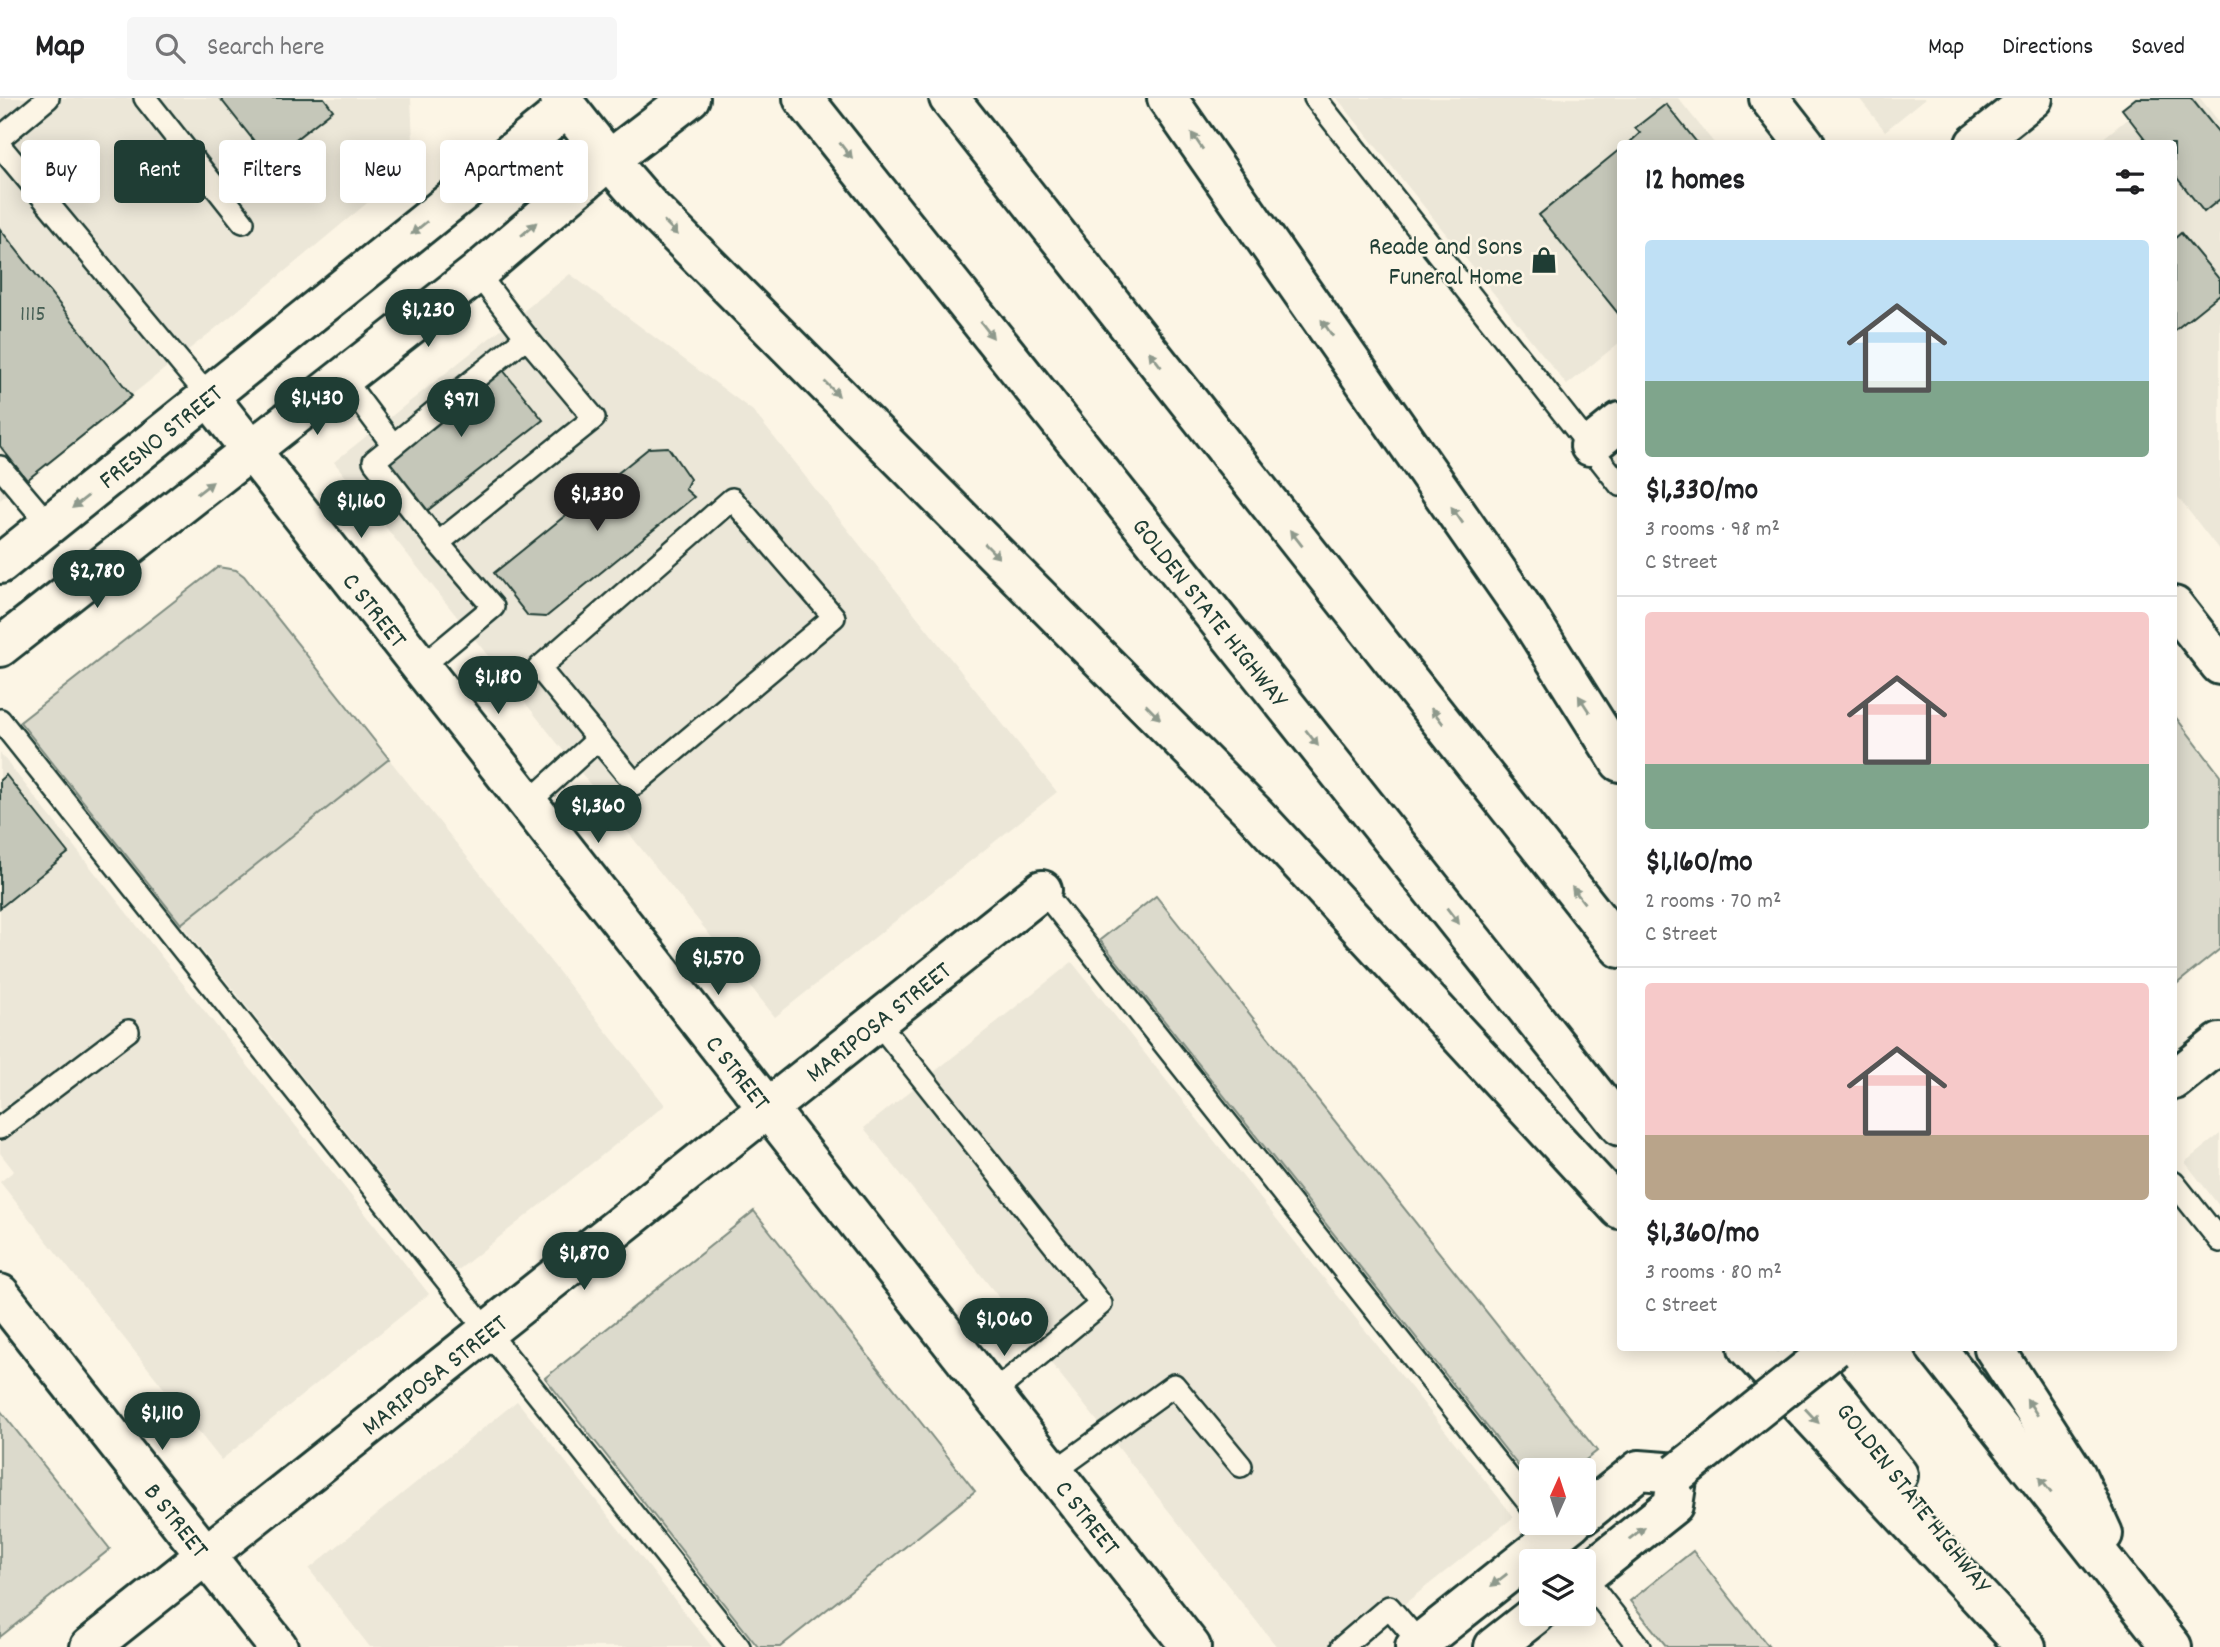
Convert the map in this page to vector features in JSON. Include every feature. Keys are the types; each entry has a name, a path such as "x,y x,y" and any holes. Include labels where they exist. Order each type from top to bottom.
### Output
{"main road":[{"path":"0,647 477,274 609,160 690,98"},
{"name":"GOLDEN STATE HIGHWAY","path":"803,98 1617,1122"},
{"path":"949,98 1617,944"},
{"path":"1167,98 1526,613 1617,757"},
{"path":"1769,98 1802,140"},
{"path":"1980,140 2033,98"},
{"path":"569,101 609,160 647,204 1253,812 1617,1206"},
{"name":"FRESNO STREET","path":"0,564 209,397 569,101"},
{"name":"C STREET","path":"209,397 1191,1647"},
{"path":"1590,446 1617,424"},
{"path":"2177,610 2220,664"},
{"name":"MARIPOSA STREET","path":"90,1647 1042,890"},
{"path":"2177,1078 2220,1043"},
{"name":"B STREET","path":"0,1294 278,1647"},
{"path":"1751,1351 2026,1647"},
{"name":"GOLDEN STATE HIGHWAY","path":"1799,1351 2035,1647"},
{"path":"1596,1566 1673,1505 1678,1473 1830,1351"},
{"path":"1938,1351 2172,1647"},
{"path":"1996,1351 2076,1475 2133,1597"},
{"path":"1596,1501 1639,1470 1678,1473"},
{"path":"1417,1645 1551,1535"},
{"path":"1494,1647 1521,1626"}],"lane":[{"path":"0,138 48,98"},
{"path":"145,98 243,222"},
{"path":"1315,98 1617,481"},
{"path":"0,146 209,397"},
{"path":"439,544 594,418 477,274"},
{"path":"421,667 493,607 374,461 526,337"},
{"path":"343,378 393,445"},
{"path":"0,467 50,526"},
{"path":"732,499 834,617 635,785 597,740 539,668 732,499"},
{"path":"0,720 739,1647"},
{"path":"528,803 597,740"},
{"path":"1042,890 1519,1491"},
{"path":"877,1021 1101,1304 993,1393"},
{"path":"0,1128 128,1031"},
{"path":"2177,1187 2220,1241"},
{"path":"1055,1471 1174,1385 1241,1466"},
{"path":"1596,1591 1639,1647"},
{"path":"1342,1647 1389,1607 1417,1645"}],"shaded area":[{"path":"0,98 411,98 413,140 340,140 340,203 367,203 231,316 0,500"},
{"name":"Reade and Sons Funeral Home","path":"1337,98 1678,98 1712,140 1617,140 1617,344 1567,385"},
{"path":"1859,98 1926,98 1885,131"},
{"path":"2153,98 2200,98 2220,123 2220,551 2177,496 2177,140 2101,140"},
{"path":"570,274 753,411 1057,792 775,1017 334,462"},
{"path":"218,567 236,570 244,576 389,759 181,924 20,722"},
{"path":"2177,719 2220,775 2220,949 2177,984"},
{"path":"0,753 429,1294 221,1460 0,1182 14,1171 0,1153"},
{"path":"389,759 665,1105 457,1271 181,924"},
{"path":"1156,896 1597,1451 1588,1458 1519,1458 1519,1467 1100,940"},
{"path":"1072,962 1514,1517 1350,1647 1277,1647 864,1128"},
{"path":"2220,1134 2220,1207 2185,1162"},
{"path":"754,1211 975,1491 780,1647 758,1647 545,1378"},
{"path":"517,1401 712,1647 370,1647 309,1569"},
{"path":"0,1410 110,1549 0,1637"},
{"path":"1693,1551 1769,1647 1667,1647 1630,1601"}],"building":[{"path":"220,98 324,98 333,110 295,140 253,140"},
{"path":"2136,98 2191,98 2220,134 2220,199 2204,212 2177,178 2177,140 2146,140 2122,109"},
{"path":"1666,104 1695,140 1632,140 1640,133 1635,128"},
{"path":"1617,151 1617,312 1539,215"},
{"path":"0,229 132,396 27,480 0,446"},
{"path":"2181,233 2220,280 2220,294 2177,329 2177,236"},
{"path":"499,365 543,420 423,514 379,458"},
{"path":"668,447 690,479 685,489 694,497 546,617 528,616 494,573 649,448"},
{"path":"6,775 68,853 0,908 0,780"}],"place":[{"name":"Reade and Sons Funeral Home","path":"1544,260"}]}
